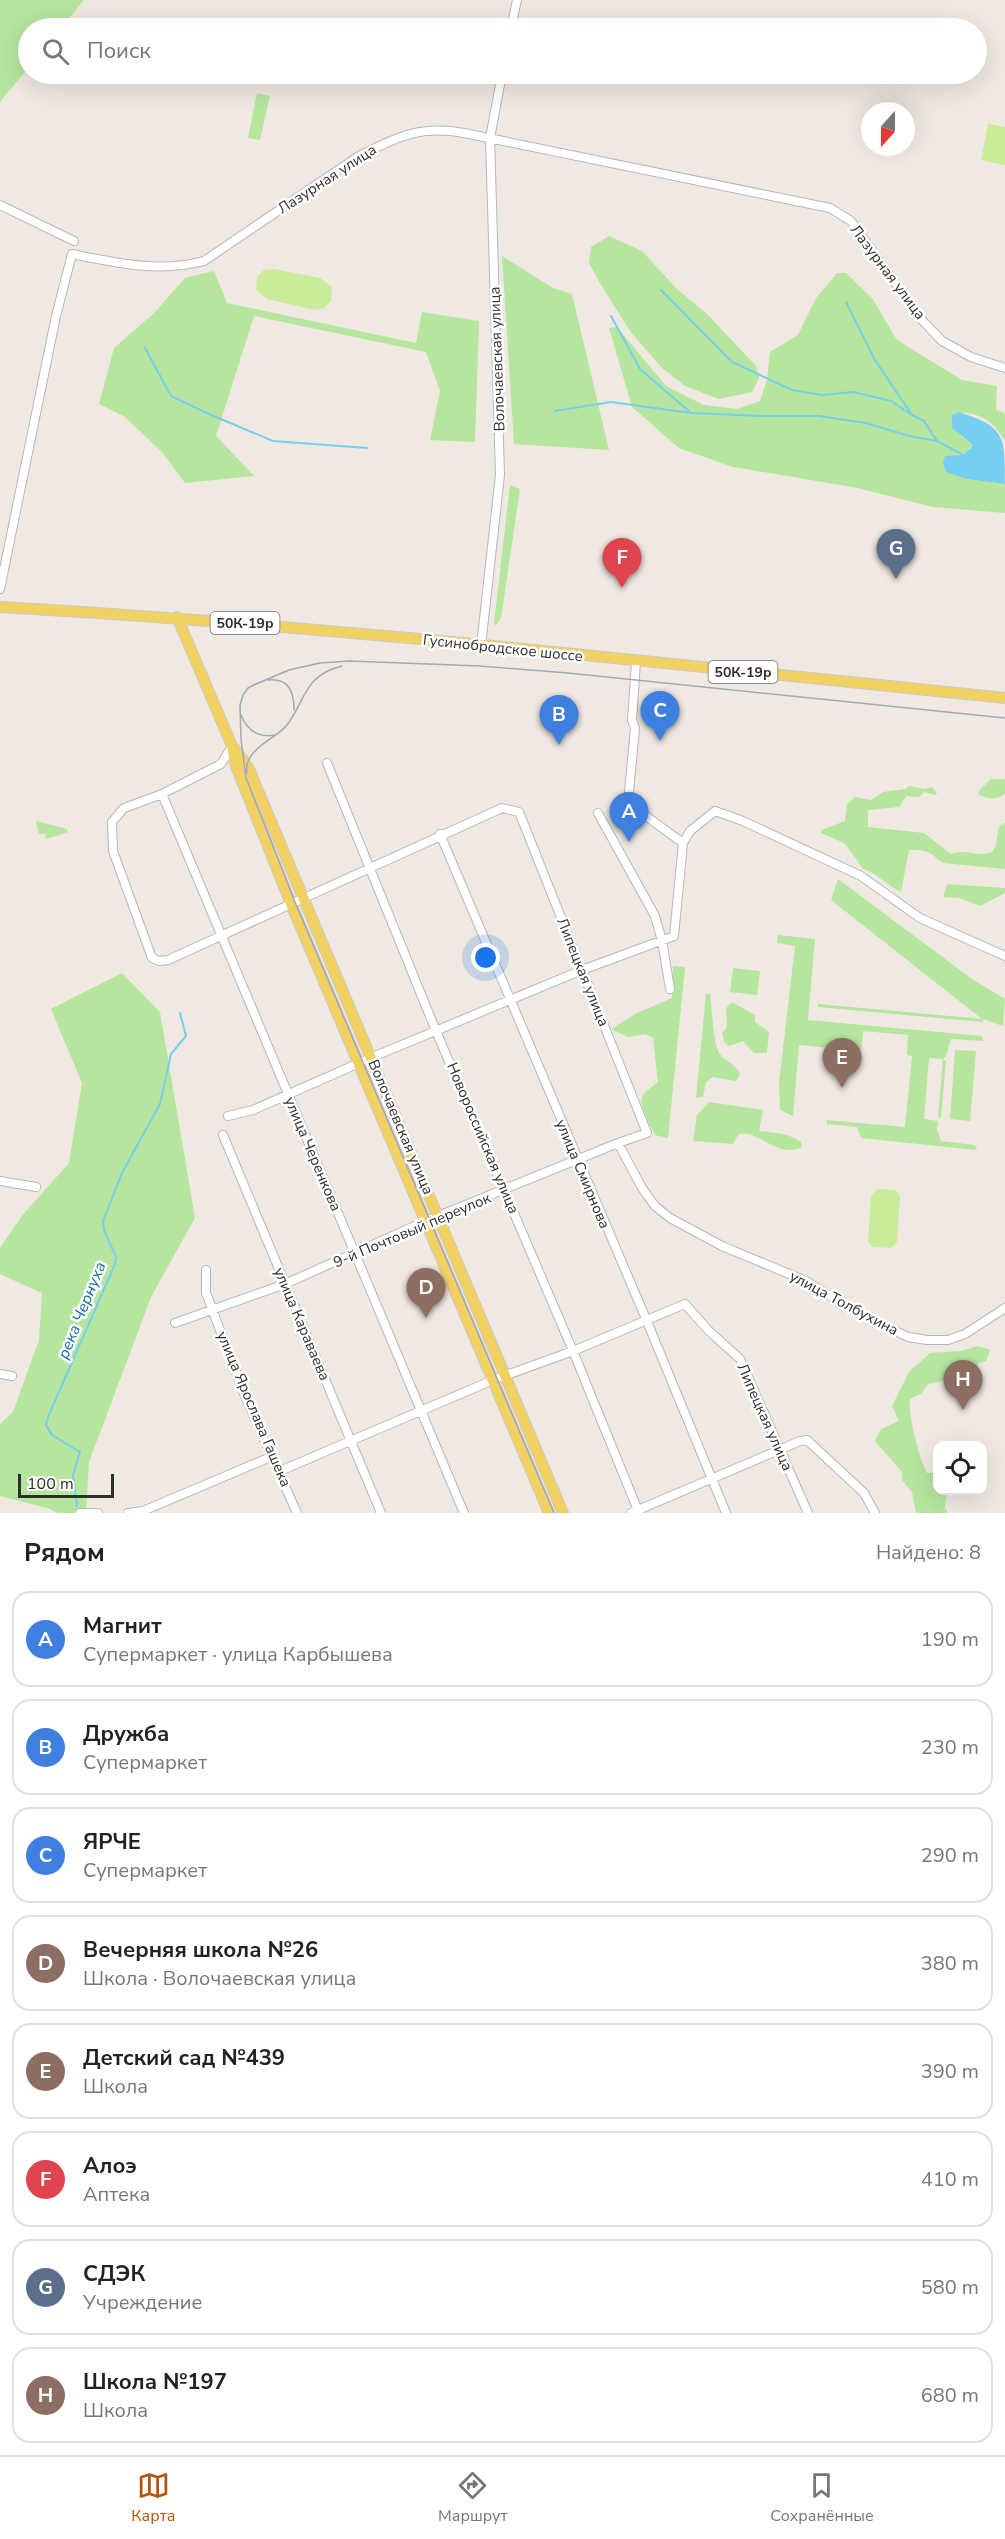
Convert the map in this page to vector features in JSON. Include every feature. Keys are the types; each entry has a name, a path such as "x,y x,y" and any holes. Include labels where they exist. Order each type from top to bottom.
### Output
{"main road":[{"name":"Гусинобродское шоссе","path":"0,607 177,617 481,645 1005,699"},
{"name":"Волочаевская улица","path":"177,617 232,746 236,766 291,904 549,1513"},
{"name":"Волочаевская улица","path":"232,746 248,767 563,1513"}],"street":[{"path":"513,18 517,0"},
{"name":"Волочаевская улица","path":"481,645 500,475 490,138 500,84"},
{"name":"Лазурная улица","path":"0,589 56,316 72,254 145,267 182,267 204,261 328,175 386,142 430,129 490,138 830,208 851,221 921,319 942,341 971,357 1005,368"},
{"path":"0,205 74,241"},
{"path":"636,662 632,720 635,728 628,803 683,843"},
{"path":"232,746 221,764 162,794 124,808 112,822 113,851 120,876 138,917 149,953 159,962 221,937 370,869 440,834"},
{"name":"Новороссийская улица","path":"327,763 436,1031 573,1351 636,1512"},
{"name":"улица Черенкова","path":"162,794 464,1513"},
{"name":"Липецкая улица","path":"440,834 502,808 519,812 647,1133"},
{"path":"228,1116 253,1110 372,1057 510,1002 582,970 674,936 683,843 690,831 715,812 743,821 861,876 920,918 1005,956"},
{"path":"598,813 655,916 663,941 670,989"},
{"name":"улица Смирнова","path":"440,834 726,1513"},
{"name":"9-й Почтовый переулок","path":"175,1323 285,1284 426,1221 647,1133"},
{"name":"улица Караваева","path":"223,1135 381,1513"},
{"name":"улица Толбухина","path":"618,1143 654,1206 690,1230 806,1281 851,1309 908,1337 948,1340 965,1334 1005,1308"},
{"path":"0,1181 36,1187"},
{"name":"улица Ярослава Гашека","path":"206,1270 206,1293 245,1396 297,1513"},
{"name":"Липецкая улица","path":"646,1319 685,1304 716,1338 740,1359 808,1513"},
{"path":"280,1471 493,1380 573,1351 646,1319"},
{"path":"0,1374 12,1376"},
{"path":"636,1512 807,1440 864,1493 875,1513"},
{"path":"128,1513 143,1511 273,1456"},
{"path":"80,1513 98,1513"}],"green space":[{"path":"0,0 84,0 69,18 18,18 18,80 0,102"},
{"path":"257,93 270,96 260,140 248,138"},
{"path":"988,124 1005,127 1005,165 981,160"},
{"path":"609,236 642,251 677,289 707,314 756,366 759,378 752,392 719,399 685,386 661,367 630,331 589,263 591,247"},
{"path":"502,256 553,288 572,294 609,450 514,444"},
{"path":"274,269 320,278 332,287 331,301 324,308 315,310 267,299 256,290 257,276 264,270"},
{"path":"214,271 227,303 416,343 422,312 479,321 475,442 430,440 440,391 426,352 254,316 216,436 254,476 185,483 162,452 125,417 99,404 114,348 154,313 185,278"},
{"path":"837,273 846,273 872,298 897,340 962,380 997,386 996,410 1005,414 1005,441 995,427 974,414 952,415 961,436 972,444 968,452 966,479 1005,484 1005,513 933,507 858,488 733,467 679,448 632,407 609,328 617,327 666,386 704,405 737,409 760,401 767,380 770,352 798,335 816,298"},
{"path":"510,485 520,489 501,618 496,625 494,624"},
{"path":"991,779 1005,779 1005,794 992,798 979,795 979,791"},
{"path":"910,786 923,789 932,787 937,793 935,795 924,792 919,797 906,796 899,807 868,810 868,827 924,833 951,854 961,852 987,854 992,852 996,845 999,826 1005,823 1005,869 943,863 930,853 909,850 901,892 862,868 844,843 821,833 822,830 845,821 847,804 855,797 871,800 883,792 905,789"},
{"path":"36,821 67,829 68,832 46,839 45,834 39,834"},
{"path":"838,879 972,979 1005,999 1003,1026 983,1019 983,1022 818,1007 818,1004 982,1019 831,900"},
{"path":"947,884 1005,888 1005,893 980,906 959,898 943,897"},
{"path":"778,935 815,939 808,1020 982,1036 983,1041 951,1039 943,1059 929,1058 924,1119 938,1121 937,1130 941,1141 975,1145 977,1150 861,1138 857,1127 827,1124 827,1120 905,1127 912,1056 907,1055 908,1035 863,1031 861,1051 799,1045 793,1116 780,1110 779,1083 795,946 777,943"},
{"path":"673,966 685,967 668,1138 655,1135 642,1103 643,1095 658,1082 653,1038 646,1034 628,1037 611,1029 637,1013 672,998"},
{"path":"733,968 760,971 757,995 730,992"},
{"path":"122,973 160,1012 195,1218 151,1297 89,1462 86,1513 57,1513 50,1509 0,1496 0,1424 13,1412 39,1340 42,1293 0,1274 0,1248 22,1216 69,1163 82,1083 51,1009"},
{"path":"706,994 710,994 718,1051 740,1075 736,1081 713,1077 706,1082 703,1097 696,1098"},
{"path":"732,1002 755,1015 755,1022 769,1032 767,1053 754,1053 743,1041 729,1046 724,1042 722,1033 727,1027 726,1008"},
{"path":"955,1050 976,1051 970,1121 950,1119"},
{"path":"943,1059 946,1061 941,1117 938,1118"},
{"path":"709,1102 763,1110 759,1131 791,1137 801,1142 802,1147 793,1150 775,1147 745,1133 738,1135 733,1144 693,1141 697,1115"},
{"path":"877,1189 896,1190 900,1196 897,1242 891,1248 873,1247 868,1242 871,1196"},
{"path":"978,1346 990,1350 986,1361 979,1363 975,1370 952,1371 947,1380 928,1384 921,1394 910,1399 912,1426 918,1447 927,1473 933,1473 933,1495 947,1495 945,1508 948,1513 916,1513 912,1492 902,1480 902,1472 875,1441 881,1429 899,1421 892,1406 909,1372 930,1353 961,1351"}],"water":[{"path":"959,412 986,423 999,435 1003,444 1005,484 966,479 946,472 943,463 945,456 963,455 972,444 952,428 952,415"}],"waterway":[{"path":"661,290 732,362 792,390 822,395 853,392 891,401 912,415"},
{"path":"846,302 875,360 912,415 924,421 937,441 963,455"},
{"path":"611,316 640,369 691,413 819,416 866,423 909,436 937,441"},
{"path":"145,348 171,396 209,414 273,441 367,448"},
{"path":"555,411 611,402 691,413"},
{"name":"река Чернуха","path":"77,1506 73,1475 80,1452 52,1435 46,1425 115,1264 116,1257 104,1230 103,1221 122,1173 160,1104 171,1054 186,1036 180,1013"}],"tram line":[{"path":"554,1513 295,902 246,778 241,739 240,705 243,695 248,688 289,670 320,663 350,661 480,666 568,673 1005,718"},
{"path":"247,773 250,757 287,725 313,682 330,670 342,666"},
{"path":"268,680 281,681 289,688 293,697 294,710"},
{"path":"241,715 246,725 254,732 269,736 275,735"}],"place":[{"name":"СДЭК","path":"896,579"},
{"name":"Алоэ","path":"622,588"},
{"name":"ЯРЧЕ","path":"660,741"},
{"name":"Дружба","path":"559,745"},
{"name":"Магнит","path":"629,842"},
{"name":"Детский сад №439","path":"842,1088"},
{"name":"Вечерняя школа №26","path":"426,1318"},
{"name":"Школа №197","path":"963,1410"}]}
